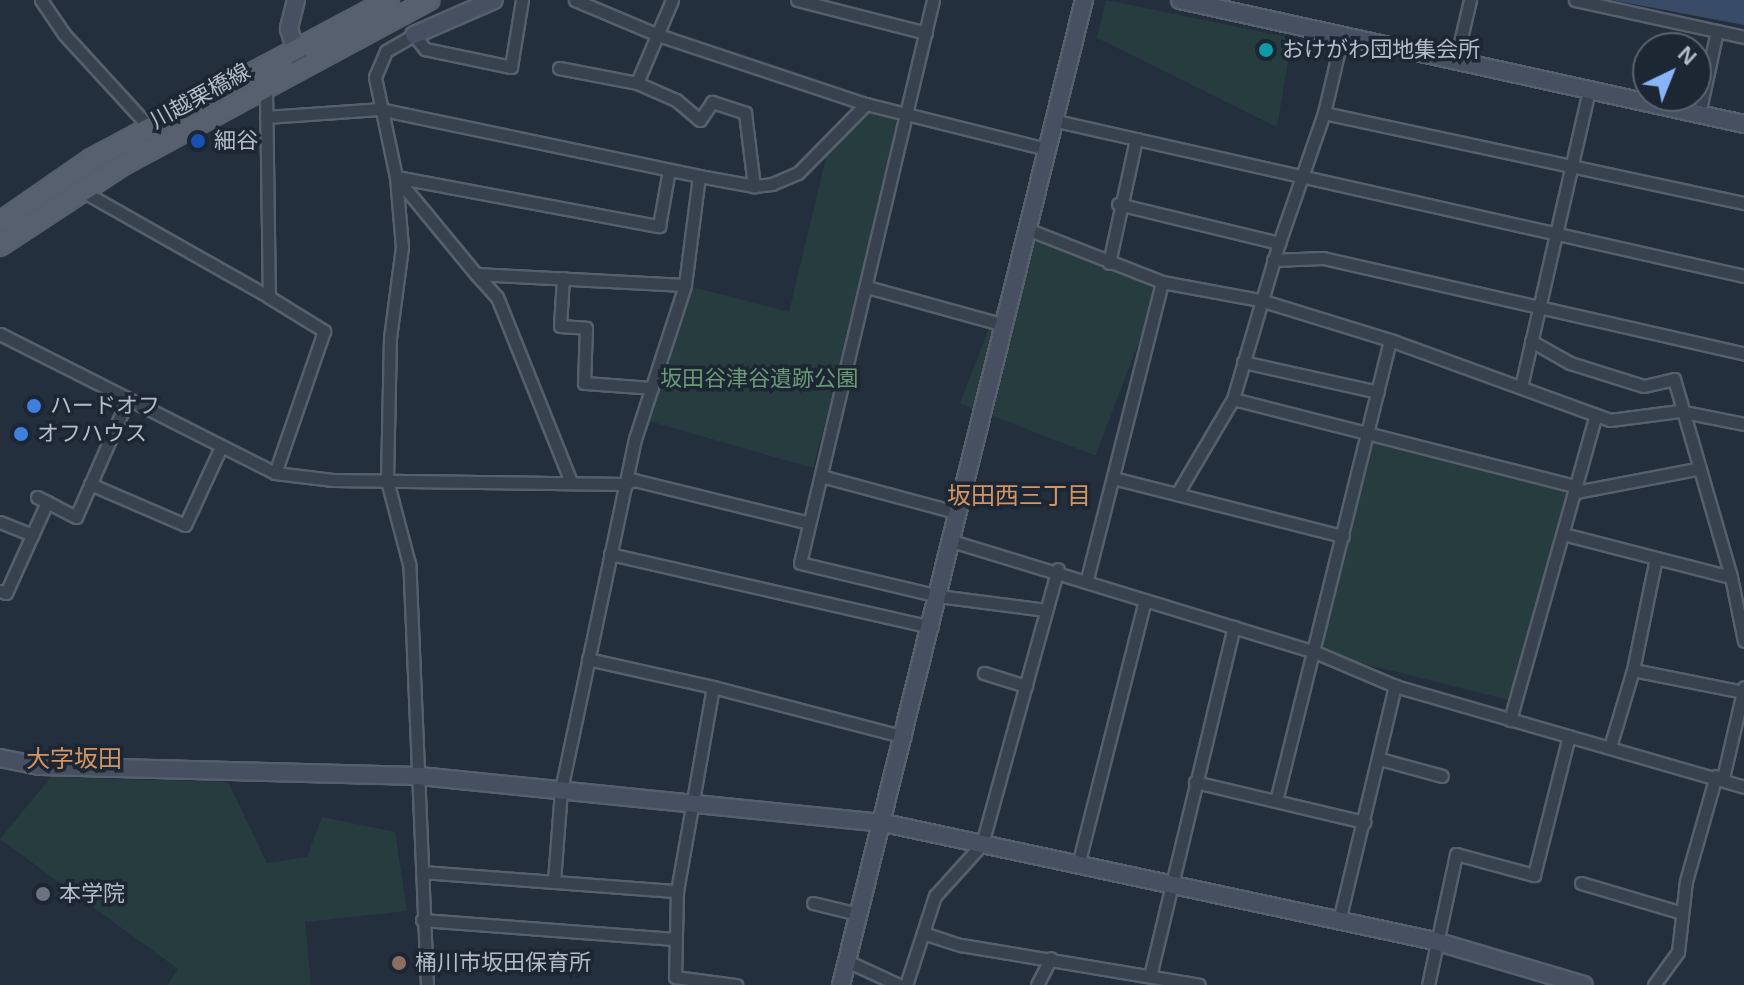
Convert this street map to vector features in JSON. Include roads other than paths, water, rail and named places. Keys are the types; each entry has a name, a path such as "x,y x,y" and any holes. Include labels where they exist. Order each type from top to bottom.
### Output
{"main road":[{"name":"川越栗橋線","path":"0,222 68,173 389,0"},
{"name":"川越栗橋線","path":"0,246 82,190 430,0"}],"street":[{"path":"41,0 64,34 151,129"},
{"path":"296,0 289,29 303,67"},
{"path":"427,985 409,564 387,480 390,338 402,247 396,177 379,109 375,77 386,51 414,35 494,0"},
{"path":"414,35 425,49 511,67 522,0"},
{"path":"575,0 658,35 866,104 1046,149"},
{"path":"637,83 672,0"},
{"path":"797,0 926,33"},
{"path":"933,0 800,563 938,596 1046,610"},
{"path":"841,985 884,823 1052,120 1084,0"},
{"path":"1180,0 1744,124"},
{"path":"1456,60 1470,0"},
{"path":"1575,0 1744,37"},
{"path":"1699,114 1717,31"},
{"path":"1177,494 1233,399 1260,300 1324,113 1342,37"},
{"path":"559,68 637,83 676,100 700,120 712,102 745,113 754,186"},
{"path":"266,88 269,297"},
{"path":"1521,387 1589,90"},
{"path":"266,117 379,109 754,186 798,173 866,104"},
{"path":"1324,113 1744,203"},
{"path":"1052,120 1744,276"},
{"path":"1109,263 1118,204 1136,139"},
{"path":"396,177 659,226 669,170"},
{"path":"554,881 561,790 624,484 685,285 699,176"},
{"path":"396,177 497,297 571,482"},
{"path":"82,190 324,331 275,473"},
{"path":"1118,204 1279,243"},
{"path":"1027,229 1162,282 1260,300 1390,340 1610,420 1679,411 1744,424"},
{"path":"1273,260 1323,258 1744,354"},
{"path":"476,274 685,285"},
{"path":"563,278 560,326 586,328 584,383 652,388"},
{"path":"1087,579 1162,282"},
{"path":"867,287 1004,325"},
{"path":"0,334 220,449 275,473 387,480 624,484 634,480 809,523"},
{"path":"1276,801 1390,340"},
{"path":"1531,341 1570,363 1644,386 1674,379 1679,411 1731,577 1744,641"},
{"path":"1243,362 1378,392"},
{"path":"1233,399 1576,490 1697,469"},
{"path":"0,591 6,593 32,535 42,500 76,517 127,401"},
{"path":"1510,720 1596,415"},
{"path":"90,484 185,525 220,449"},
{"path":"821,476 959,513"},
{"path":"1113,478 1343,536"},
{"path":"0,522 32,535"},
{"path":"1563,534 1731,577"},
{"path":"952,541 1058,569 1145,600 1315,652 1395,686 1720,777 1744,787"},
{"path":"610,554 932,627"},
{"path":"1610,747 1633,670 1656,558"},
{"path":"906,985 935,896 982,844 1058,569"},
{"path":"1078,865 1145,600"},
{"path":"1150,976 1234,627"},
{"path":"588,659 713,687 905,737"},
{"path":"1633,670 1744,690 1686,881 1678,952 1654,985"},
{"path":"984,673 1026,686"},
{"path":"1339,921 1395,686"},
{"path":"713,687 677,891 675,977 734,985"},
{"path":"1428,985 1456,854 1534,875 1569,736"},
{"path":"0,758 40,766 420,776 884,823 1435,941 1584,985"},
{"path":"1380,759 1442,776"},
{"path":"1195,782 1364,822"},
{"path":"422,872 677,891"},
{"path":"1581,883 1682,913"},
{"path":"813,903 858,914"},
{"path":"422,920 674,939"},
{"path":"923,933 961,945 1199,985"},
{"path":"1037,985 1051,958"},
{"path":"847,961 899,985"}],"water":[{"path":"1612,0 1721,0 1744,18 1744,25"}],"waterway":[{"path":"1734,0 1744,7"}],"place":[{"name":"おけがわ団地集会所","path":"1266,50"},
{"name":"細谷","path":"198,141"},
{"name":"ハードオフ","path":"34,406"},
{"name":"オフハウス","path":"21,434"},
{"name":"本学院","path":"43,894"},
{"name":"桶川市坂田保育所","path":"399,963"}],"district":[{"name":"坂田西三丁目","path":"1019,496"},
{"name":"大字坂田","path":"74,759"}],"park label":[{"name":"坂田谷津谷遺跡公園","path":"759,379"}]}
